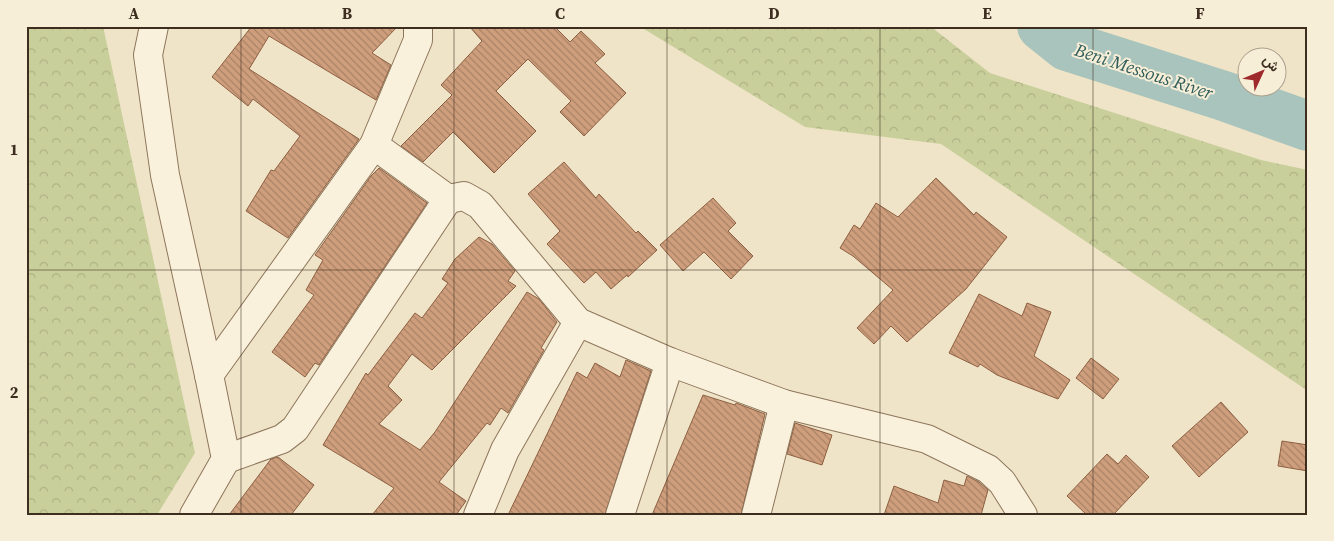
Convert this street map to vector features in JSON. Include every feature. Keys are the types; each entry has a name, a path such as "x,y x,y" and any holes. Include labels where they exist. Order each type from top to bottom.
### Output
{"street":[{"path":"154,26 148,55 165,175 226,459"},
{"path":"209,374 374,145 418,40 418,26"},
{"path":"374,145 448,199"},
{"path":"194,515 226,459 282,439 295,429 448,199 464,196 480,205 578,322 670,362 784,404 927,440 988,469 1002,482 1023,515"},
{"path":"478,515 505,450 578,322"},
{"path":"620,515 670,362"},
{"path":"756,515 784,404"}],"green space":[{"path":"26,26 103,26 195,453 157,515 26,515"},
{"path":"639,26 930,26 990,73 1261,160 1308,170 1308,391 941,144 805,127"}],"building":[{"path":"252,26 398,26 372,53 391,65 376,100 269,36 249,69 359,139 288,238 246,211 271,170 274,171 300,136 253,99 248,106 212,77"},
{"path":"469,26 554,26 570,42 581,31 605,54 595,63 626,93 584,136 560,112 571,101 528,59 496,91 536,131 494,173 453,132 423,162 401,146 452,95 441,85 482,41"},
{"path":"564,162 596,198 599,194 636,233 638,231 657,250 628,277 627,275 611,289 596,272 584,283 547,244 560,231 528,194"},
{"path":"379,168 427,203 319,365 315,363 305,377 272,352 314,295 306,290 323,260 315,255 371,176"},
{"path":"936,178 974,215 976,212 1007,237 966,289 907,342 891,326 874,344 857,328 893,290 853,256 840,248 854,225 860,229 876,203 898,217"},
{"path":"713,198 736,223 728,231 753,256 731,279 704,252 683,271 660,245"},
{"path":"479,237 492,244 515,271 508,281 516,286 432,370 412,354 388,386 402,400 379,424 420,450 435,432 527,292 539,299 557,322 541,348 544,350 508,413 501,408 490,425 487,423 439,482 466,501 456,515 372,515 394,488 323,445 366,373 368,375 415,313 422,318 448,283 442,279 455,259"},
{"path":"979,294 1022,316 1027,303 1051,312 1034,356 1070,380 1058,399 997,375 980,364 978,367 949,353"},
{"path":"1091,358 1119,379 1103,399 1076,378"},
{"path":"626,360 651,371 605,515 508,515 577,372 587,378 595,363 620,377"},
{"path":"703,395 735,405 736,403 765,414 741,515 652,515"},
{"path":"1221,402 1248,432 1199,477 1172,446"},
{"path":"795,423 832,435 822,465 787,454"},
{"path":"1282,441 1308,445 1308,471 1278,466"},
{"path":"1107,454 1118,464 1126,455 1149,477 1113,515 1087,515 1067,496"},
{"path":"278,457 314,485 291,515 229,515 271,459"},
{"path":"967,476 979,482 988,490 981,515 884,515 894,486 938,503 944,480 964,486"}],"waterway":[{"name":"Beni Messous River","path":"1042,26 1067,46 1224,96 1308,126"}]}
